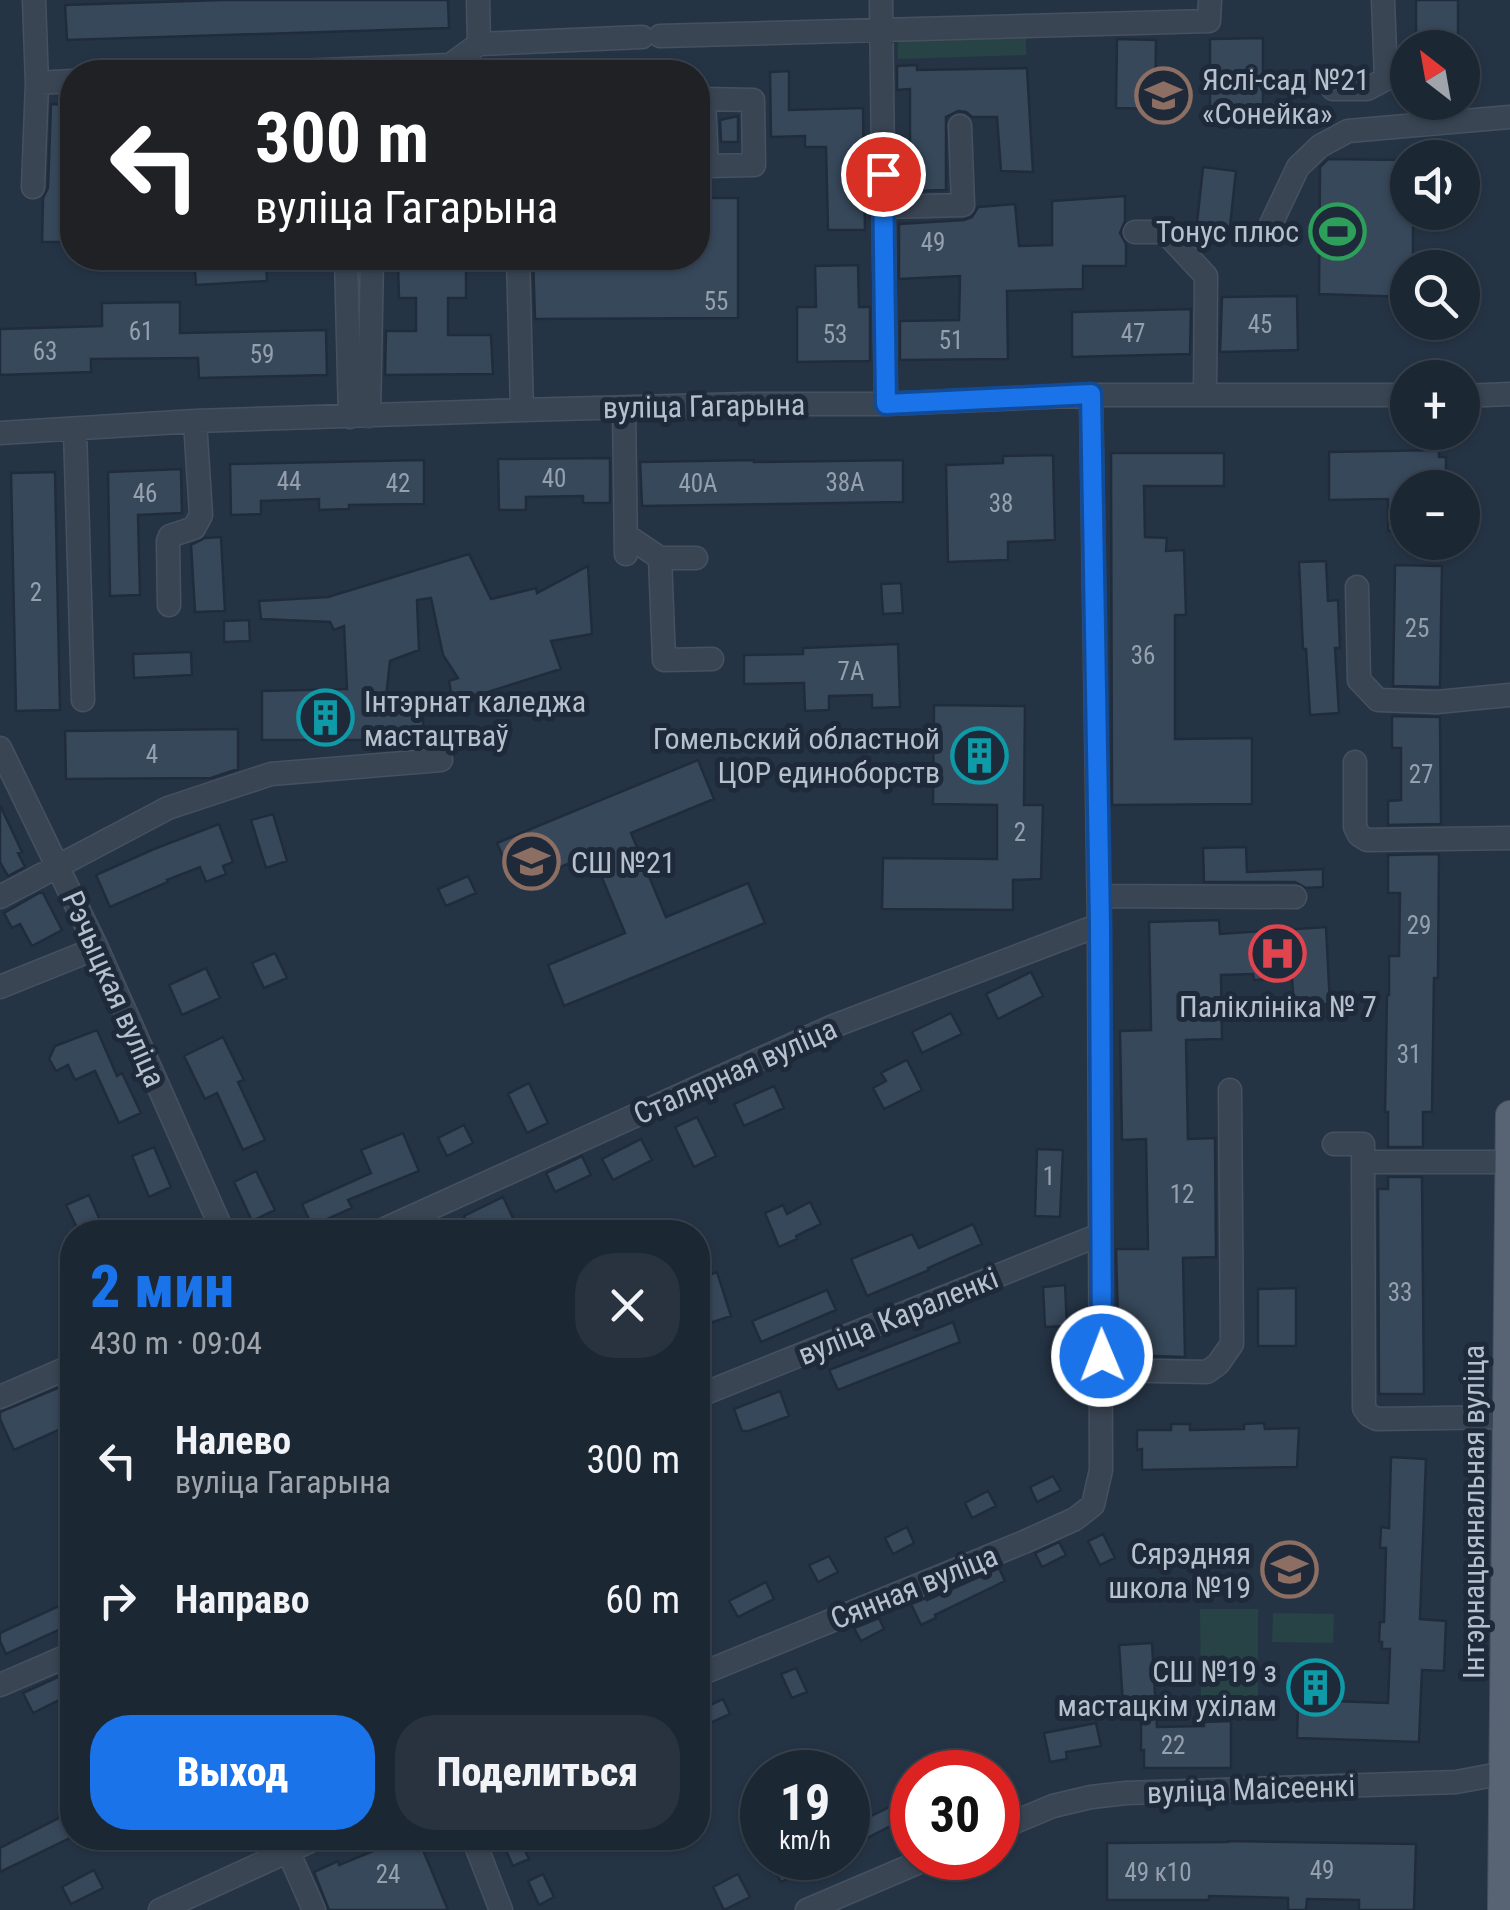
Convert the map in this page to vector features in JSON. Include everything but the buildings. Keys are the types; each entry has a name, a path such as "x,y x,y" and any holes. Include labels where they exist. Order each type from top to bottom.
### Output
{"main road":[{"name":"Інтэрнацыянальная вуліца","path":"1502,1910 1507,1773 1510,1114"}],"street":[{"path":"34,0 34,188"},
{"path":"478,0 472,57 651,37 1209,21 1210,0"},
{"path":"881,0 886,404"},
{"path":"1333,89 1367,89 1386,79 1383,0"},
{"path":"36,83 60,82"},
{"path":"710,99 753,100 754,165 710,166"},
{"path":"1271,224 1298,167 1320,146 1348,131 1510,117"},
{"path":"884,207 963,204 960,126"},
{"path":"1135,232 1165,232 1206,276 1206,394"},
{"path":"347,270 360,416"},
{"path":"360,416 371,270"},
{"path":"518,270 522,410"},
{"path":"1091,394 1100,925 1101,1370 1207,1372 1232,1344 1230,1090"},
{"name":"вуліца Гагарына","path":"0,434 195,421 749,404 886,404 1091,394 1390,396"},
{"path":"1480,395 1510,394"},
{"path":"624,408 626,545 660,558 696,558"},
{"path":"170,605 168,541 170,536 194,528 202,515 195,421"},
{"path":"75,429 83,700"},
{"path":"660,558 664,660 712,659"},
{"path":"1356,588 1359,680 1378,700 1438,702 1510,695"},
{"name":"Рэчыцкая вуліца","path":"0,749 97,948 218,1220"},
{"path":"0,897 168,808 270,774 441,760"},
{"path":"1355,762 1354,827 1367,840 1510,838"},
{"path":"1099,896 1296,897"},
{"name":"Сталярная вуліца","path":"405,1220 832,1027 1100,925"},
{"path":"0,987 97,948"},
{"path":"1334,1144 1363,1144 1364,1408 1377,1418 1506,1417"},
{"path":"1363,1162 1510,1162"},
{"name":"вуліца Караленкі","path":"710,1391 1099,1236"},
{"name":"Сянная вуліца","path":"710,1671 1024,1542 1074,1519 1093,1505 1102,1470 1101,1370"},
{"path":"0,1397 60,1371"},
{"path":"0,1686 60,1659"},
{"name":"вуліца Маісеенкі","path":"1020,1820 1053,1806 1126,1793 1456,1782 1507,1773"},
{"path":"478,1850 501,1910"},
{"path":"160,1910 288,1851 314,1910"},
{"path":"807,1910 890,1875"}],"green space":[{"path":"1026,32 1026,55 898,59 898,36"},
{"path":"1200,1609 1258,1609 1258,1696 1201,1696"},
{"path":"1273,1613 1334,1614 1333,1643 1272,1642"}],"place":[{"name":"Яслі-сад №21 «Сонейка»","path":"1163,96"},
{"name":"Тонус плюс","path":"1338,231"},
{"name":"Інтэрнат каледжа мастацтваў","path":"325,718"},
{"name":"Гомельский областной ЦОР единоборств","path":"979,755"},
{"name":"СШ №21","path":"532,862"},
{"name":"Паліклініка № 7","path":"1278,954"},
{"name":"Сярэдняя школа №19","path":"1290,1570"},
{"name":"СШ №19 з мастацкім ухілам","path":"1316,1688"}],"route":[{"path":"883,174 886,404 1091,394 1102,1356"}]}
